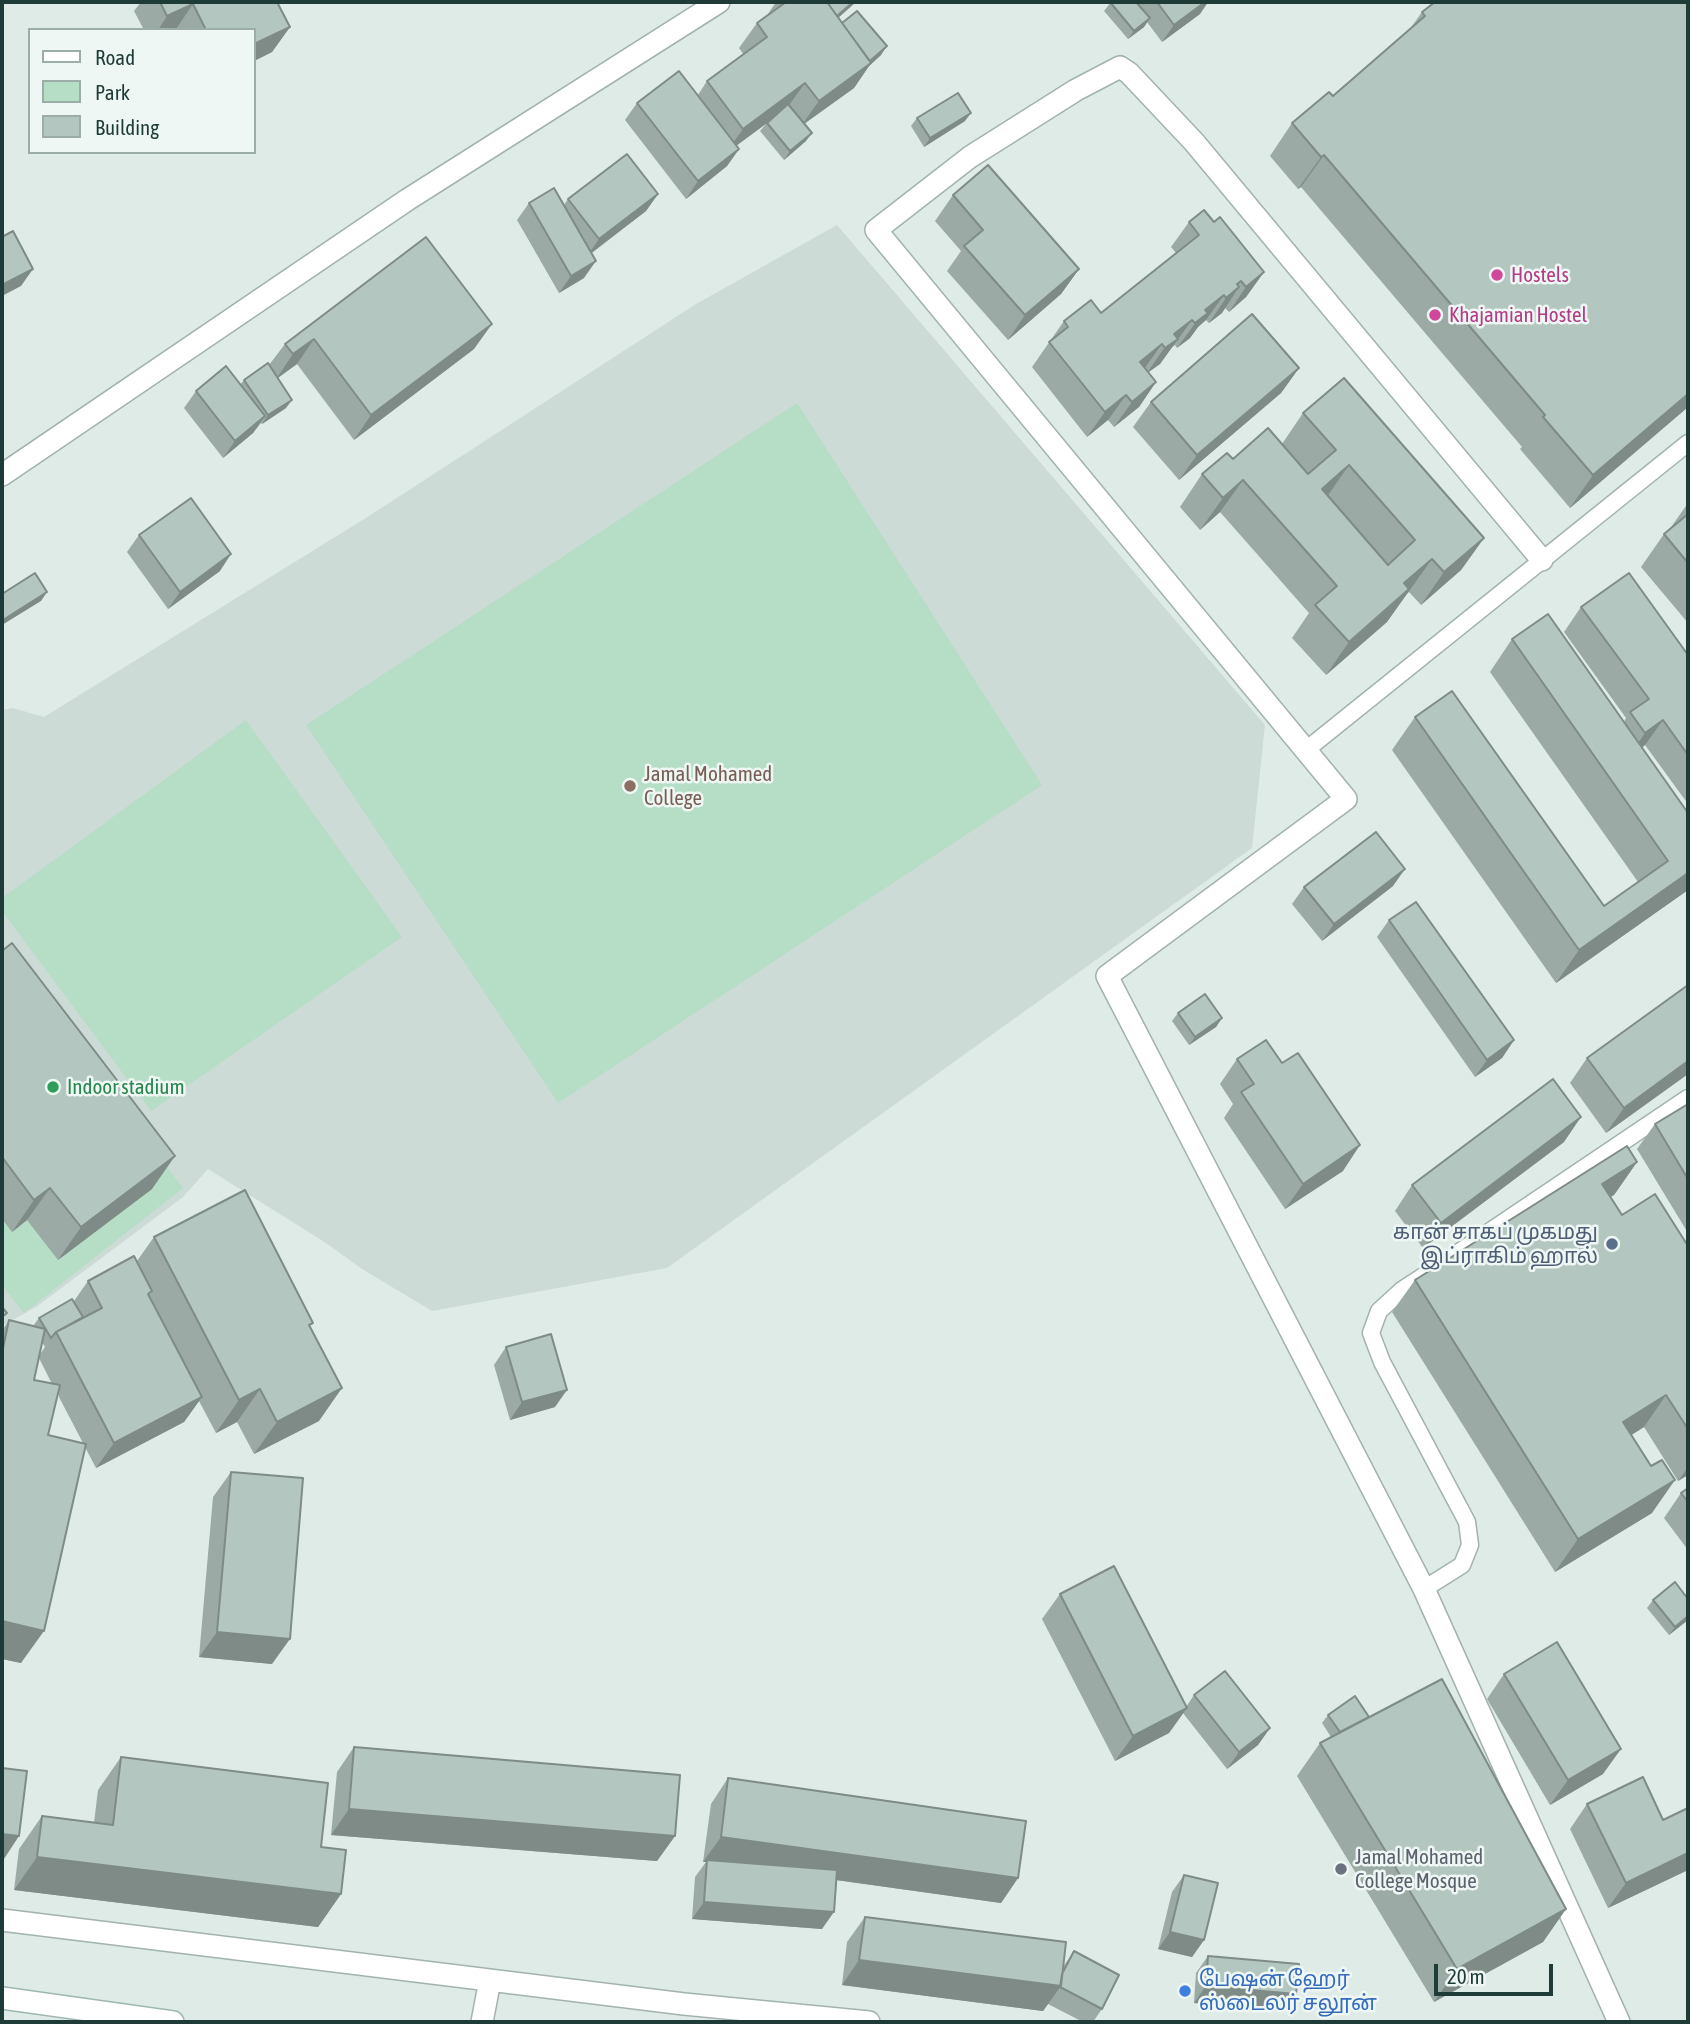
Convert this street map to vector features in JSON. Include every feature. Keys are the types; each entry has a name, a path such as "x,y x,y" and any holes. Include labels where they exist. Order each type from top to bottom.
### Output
{"street":[{"path":"2,475 407,200 719,2"},
{"path":"1542,560 1194,142 1129,73 1120,67 1076,90 970,157 876,230 1346,799 1107,976 1424,1589 1619,2022"},
{"path":"2,1920 684,2004 869,2022"},
{"path":"482,2022 490,1980"},
{"path":"2,1998 173,2022"}],"lane":[{"path":"1306,750 1688,443"},
{"path":"1424,1589 1462,1565 1470,1545 1467,1522 1382,1362 1371,1334 1379,1311 1402,1290 1688,1098"}],"shaded area":[{"name":"Jamal Mohamed College","path":"837,225 1265,725 1252,848 667,1268 432,1311 208,1169 183,1197 36,1307 2,1326 2,710 13,708 44,717 369,516 696,304"}],"green space":[{"path":"797,403 1042,785 558,1103 306,725"},
{"path":"246,720 402,937 151,1111 2,911 2,898"},
{"name":"Indoor stadium","path":"18,973 183,1188 24,1313 2,1285 2,986"}],"building":[{"path":"160,2 277,2 290,27 256,43 256,28 205,28 193,4 167,16"},
{"path":"786,2 827,2 871,63 819,101 805,83 743,129 707,81 767,37 757,23"},
{"path":"827,2 853,2 837,16"},
{"path":"1110,2 1136,2 1150,18 1134,31"},
{"path":"1157,2 1205,2 1174,25"},
{"path":"1435,2 1688,2 1688,394 1593,475 1324,155 1321,157 1292,123 1329,92 1333,96 1425,16 1422,12"},
{"path":"857,11 887,46 870,61 842,23"},
{"path":"679,71 739,149 698,181 637,103"},
{"path":"958,93 971,113 930,138 917,118"},
{"path":"788,104 812,133 790,151 767,123"},
{"path":"627,154 658,194 599,239 568,199"},
{"path":"988,165 1079,269 1025,315 964,246 983,230 953,195"},
{"path":"554,188 596,261 571,276 529,203"},
{"path":"1204,210 1214,222 1220,217 1264,272 1246,287 1241,281 1237,284 1239,287 1226,298 1224,295 1205,310 1208,313 1195,323 1192,320 1174,334 1178,339 1165,348 1162,344 1140,362 1156,382 1132,402 1126,395 1105,412 1049,342 1068,327 1064,321 1091,300 1101,313 1199,235 1189,222"},
{"path":"13,231 33,269 2,285 2,237"},
{"path":"426,237 492,324 371,415 314,339 293,354 285,344"},
{"path":"1252,314 1299,368 1197,455 1151,402"},
{"path":"268,363 292,400 268,415 244,380"},
{"path":"226,366 265,416 235,441 196,391"},
{"path":"1344,378 1484,538 1444,572 1432,559 1404,583 1409,589 1349,642 1315,605 1337,586 1243,480 1223,498 1202,474 1227,453 1233,459 1268,428 1308,474 1336,450 1303,413","holes":["1349,465 1415,540 1388,565 1322,489"]},
{"path":"191,498 231,554 180,592 139,535"},
{"path":"1688,514 1688,563 1664,534"},
{"path":"35,573 47,592 3,620 2,594"},
{"path":"1629,573 1688,655 1688,755 1663,720 1645,733 1630,712 1649,699 1581,607"},
{"path":"1548,614 1688,813 1688,873 1579,950 1415,717 1452,691 1604,906 1668,861 1512,639"},
{"path":"1376,832 1405,869 1334,924 1304,887"},
{"path":"1416,902 1514,1040 1487,1060 1389,920"},
{"name":"Indoor stadium","path":"12,943 175,1156 81,1227 50,1188 34,1200 2,1157 2,951"},
{"path":"1688,985 1688,1061 1624,1108 1587,1058"},
{"path":"1205,994 1222,1018 1195,1037 1178,1013"},
{"path":"1266,1040 1282,1063 1298,1053 1360,1145 1303,1184 1241,1092 1254,1084 1237,1059"},
{"path":"1553,1079 1581,1117 1441,1223 1412,1185"},
{"path":"1688,1104 1688,1179 1655,1124"},
{"path":"1627,1146 1637,1162 1602,1184 1622,1215 1655,1194 1688,1246 1688,1429 1666,1395 1623,1422 1651,1466 1662,1460 1675,1480 1578,1539 1415,1280"},
{"path":"245,1190 313,1323 309,1325 342,1388 277,1422 260,1389 239,1400 154,1237"},
{"path":"134,1256 152,1291 148,1294 202,1397 114,1443 56,1332 102,1308 88,1281"},
{"path":"72,1299 83,1317 56,1332 51,1338 39,1318"},
{"path":"9,1320 45,1329 34,1380 60,1385 48,1435 86,1444 44,1631 2,1621 2,1353"},
{"path":"551,1334 567,1390 522,1402 506,1347"},
{"path":"231,1472 303,1478 290,1639 217,1632"},
{"path":"1688,1488 1688,1502 1681,1493"},
{"path":"1114,1566 1187,1708 1133,1736 1060,1594"},
{"path":"1675,1582 1688,1599 1688,1616 1675,1627 1653,1600"},
{"path":"1557,1642 1621,1749 1568,1780 1504,1674"},
{"path":"1225,1671 1270,1728 1239,1752 1194,1695"},
{"path":"1442,1679 1566,1909 1457,1969 1320,1743"},
{"path":"1355,1696 1369,1717 1340,1732 1328,1715"},
{"path":"354,1747 680,1775 675,1836 349,1809"},
{"path":"121,1757 328,1783 321,1847 346,1850 341,1894 37,1857 42,1816 113,1825"},
{"path":"2,1768 27,1771 19,1836 2,1834"},
{"path":"1643,1777 1663,1820 1688,1808 1688,1853 1626,1883 1587,1804"},
{"path":"728,1778 1026,1821 1018,1878 721,1837"},
{"path":"707,1860 837,1870 834,1912 704,1902"},
{"path":"1184,1875 1218,1883 1204,1940 1170,1932"},
{"path":"865,1917 1066,1942 1061,1986 859,1960"},
{"path":"1074,1951 1119,1975 1102,2009 1060,1987 1062,1974"},
{"path":"1208,1956 1299,1964 1296,1994 1206,1986"}],"place":[{"name":"Hostels","path":"1497,275"},
{"name":"Khajamian Hostel","path":"1435,315"},
{"name":"Jamal Mohamed College","path":"630,786"},
{"name":"Indoor stadium","path":"53,1087"},
{"name":"கான் சாகப் முகமது இப்ராகிம் ஹால்","path":"1612,1244"},
{"name":"Jamal Mohamed College Mosque","path":"1341,1869"},
{"name":"பேஷன் ஹேர் ஸ்டைலர் சலூன்","path":"1185,1991"}]}
